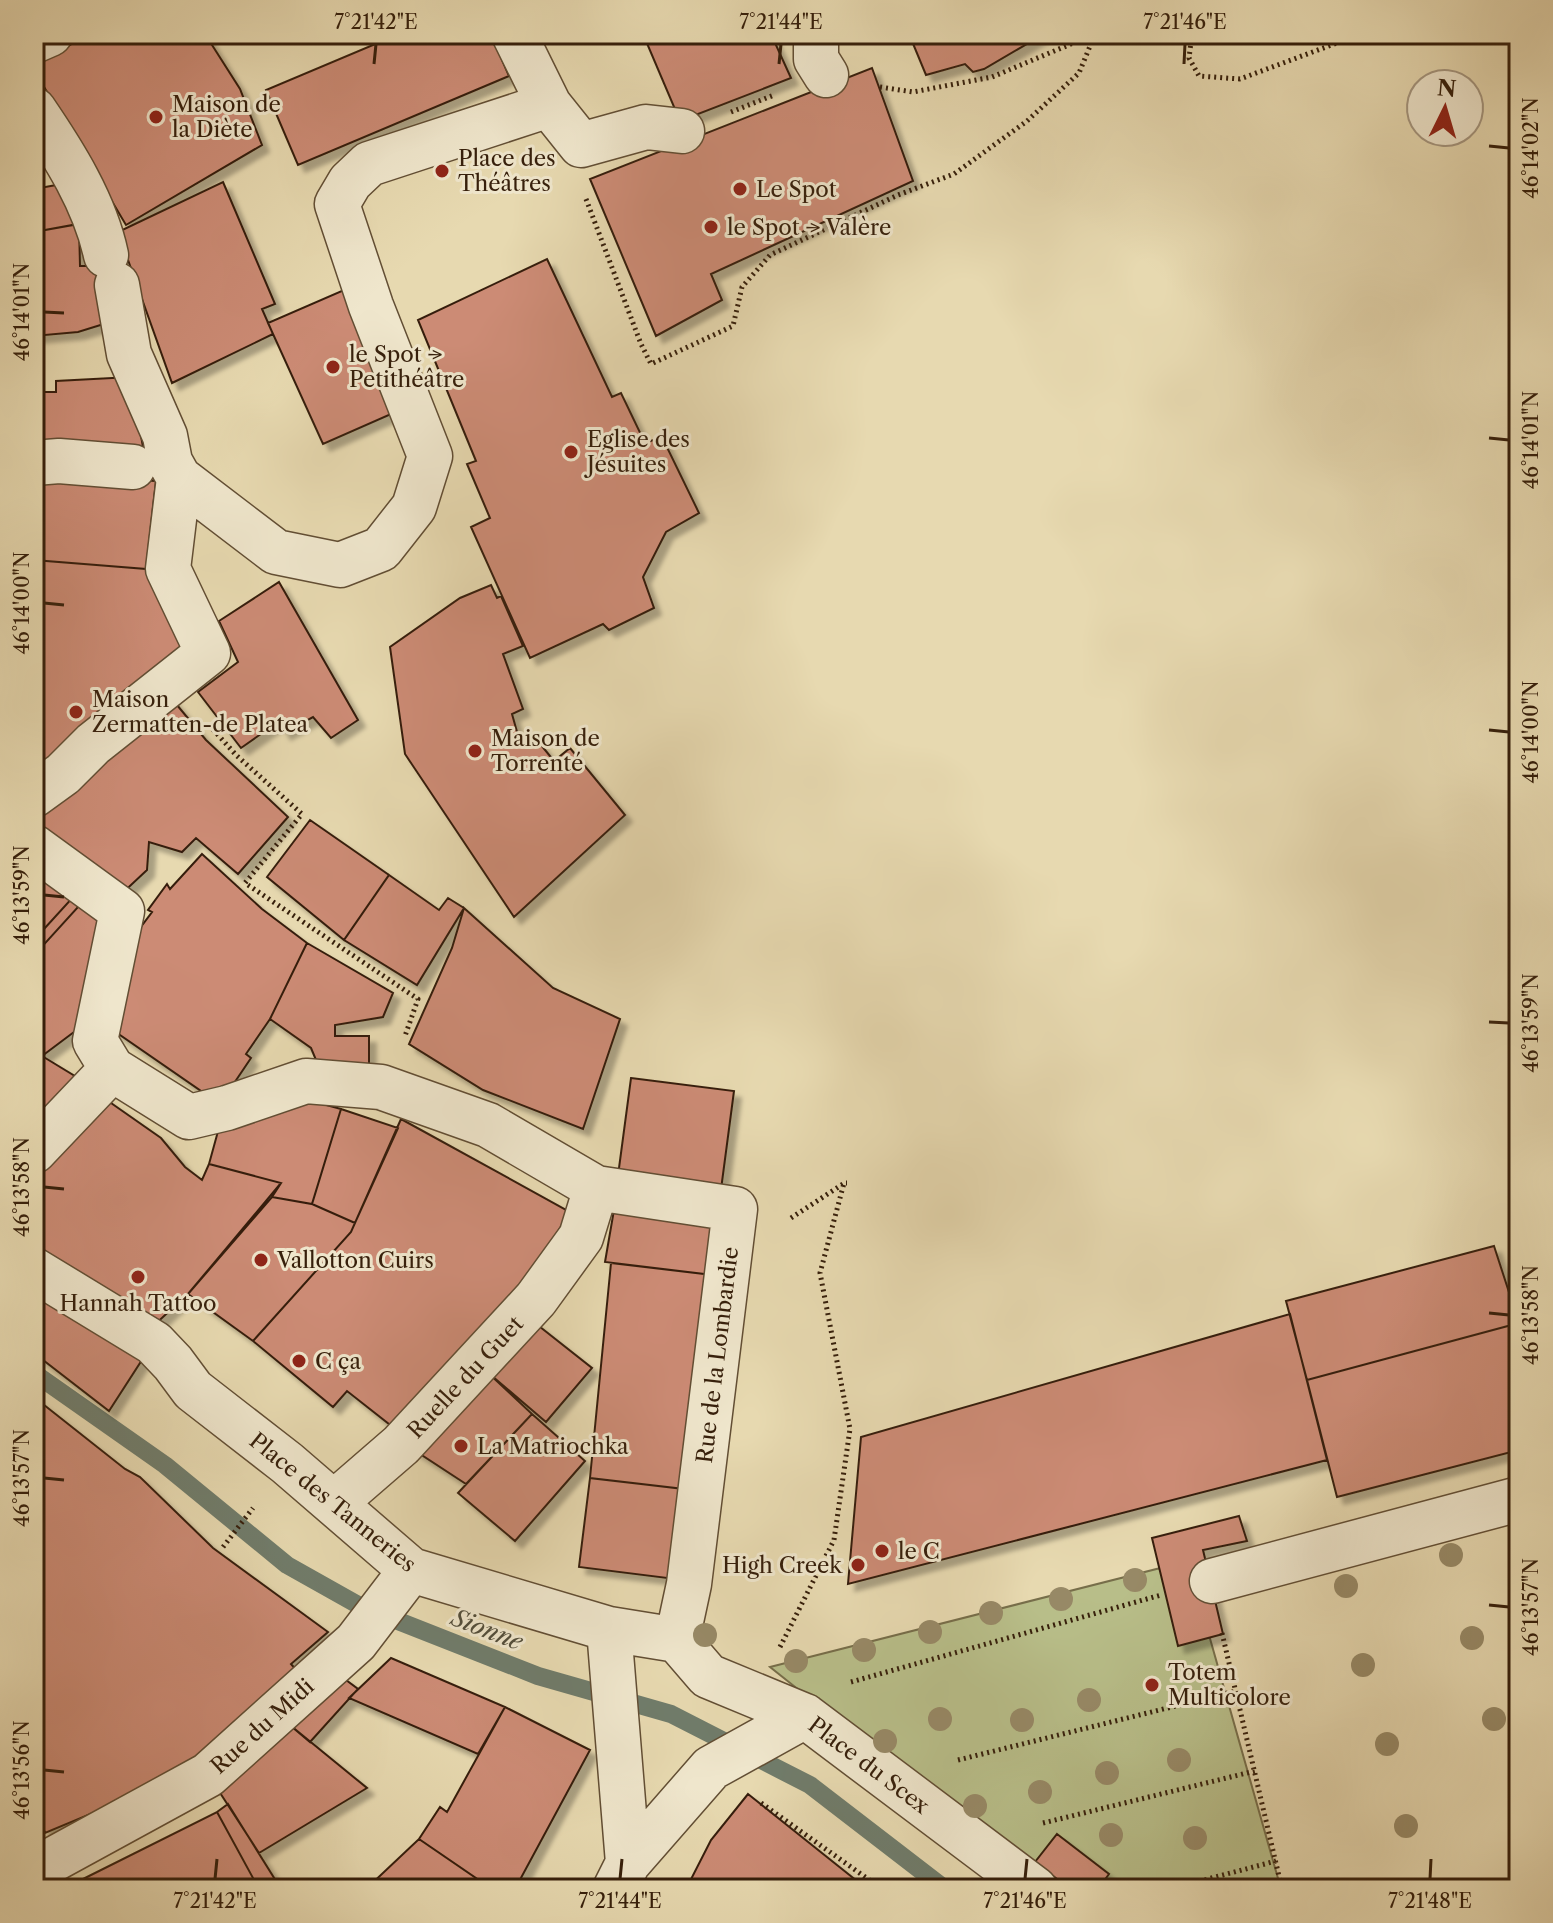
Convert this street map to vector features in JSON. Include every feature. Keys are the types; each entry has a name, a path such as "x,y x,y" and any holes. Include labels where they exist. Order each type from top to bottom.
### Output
{"street":[{"path":"34,41 50,34"},
{"path":"514,34 549,105 581,145 646,127 682,131"},
{"path":"34,463 59,461 157,468 276,552 340,565 381,549 414,507 430,456 371,306 337,204 350,182 369,164 549,105"},
{"path":"34,110 54,139 100,225 129,354 165,436 157,468 168,569 208,653 34,795"},
{"path":"34,847 122,911 95,1041 112,1069 34,1151"},
{"name":"Rue de la Lombardie","path":"112,1069 189,1117 227,1108 306,1081 381,1087 488,1125 596,1188 735,1209 689,1584 677,1640"},
{"name":"Ruelle du Guet","path":"334,1503 401,1445 536,1299 581,1237 596,1188"},
{"name":"Place des Tanneries","path":"34,1270 154,1343 193,1390 334,1503 411,1570 609,1629"},
{"path":"1212,1581 1519,1499"},
{"name":"Rue du Midi","path":"34,1870 208,1775 356,1642 411,1570"},
{"path":"622,1876 609,1629 677,1640"},
{"name":"Place du Scex","path":"677,1640 708,1676 805,1716 1035,1889"},
{"path":"622,1876 711,1768 805,1716"}],"path":[{"path":"879,87 913,92 992,77 1096,34"},
{"path":"584,192 651,364 733,326 742,287 770,255 898,195 954,174 1027,121 1079,73 1096,34"},
{"path":"1192,34 1189,58 1199,76 1240,79 1361,34"},
{"path":"682,131 779,92"},
{"path":"237,756 302,814 245,883 418,999 404,1040"},
{"path":"708,1676 770,1667 834,1540 850,1429 820,1273 845,1183 789,1219"},
{"path":"223,1547 257,1503"},
{"path":"846,1684 1212,1581 1282,1889"},
{"path":"948,1763 1236,1691"},
{"path":"711,1768 882,1889"},
{"path":"1029,1827 1255,1771"},
{"path":"1170,1889 1276,1861"}],"green space":[{"path":"1188,1561 1281,1889 1049,1889 770,1667"}],"building":[{"name":"Maison de la Diète","path":"89,34 205,34 240,89 262,145 126,225 34,70 34,66"},
{"path":"399,34 491,34 509,76 298,165 266,90"},
{"path":"643,34 771,34 791,78 680,121"},
{"path":"909,34 1044,34 984,69 973,72 965,64 926,75"},
{"name":"le Spot → Valère","path":"872,68 913,181 711,274 722,300 656,336 590,179"},
{"path":"73,182 83,223 34,232 34,189"},
{"path":"223,182 275,304 262,309 273,334 172,383 118,232"},
{"path":"79,224 80,266 92,266 103,272 107,323 78,332 34,336 34,232"},
{"name":"Eglise des Jésuites","path":"547,259 612,397 621,393 645,443 662,437 699,513 666,532 643,577 654,608 609,630 603,624 530,658 471,527 490,518 467,464 476,461 418,320"},
{"name":"le Spot → Petithéâtre","path":"344,290 398,411 323,444 268,323"},
{"path":"131,377 144,453 34,448 34,392 56,392 56,381"},
{"path":"34,474 156,481 146,569 34,560"},
{"name":"Maison Zermatten-de Platea","path":"34,560 146,569 185,653 34,781"},
{"path":"279,582 358,720 331,738 313,717 284,733 278,722 241,748 198,692 238,662 219,621"},
{"name":"Maison de Torrenté","path":"491,585 497,598 501,596 523,646 503,654 523,709 512,714 521,746 537,740 554,761 570,748 625,815 514,917 405,754 390,647 460,598"},
{"path":"167,693 206,740 288,817 238,874 196,838 182,852 149,842 147,870 115,900 34,838 34,814"},
{"path":"310,820 389,875 344,940 267,877"},
{"path":"202,854 262,909 307,943 270,1019 246,1054 251,1058 220,1104 107,1026 116,960 152,912 148,910 167,884 170,889"},
{"path":"34,856 89,895 39,950 34,946"},
{"path":"389,875 439,910 448,898 464,908 417,985 344,940"},
{"path":"74,896 108,921 82,1026 42,1056 34,1050 34,940"},
{"path":"464,908 553,988 620,1019 583,1129 483,1090 409,1044 452,948"},
{"path":"307,943 393,993 383,1017 335,1025 335,1036 369,1036 369,1065 316,1060 311,1048 270,1019"},
{"path":"42,1056 83,1081 34,1135 34,1062"},
{"path":"631,1078 734,1091 720,1197 617,1183"},
{"path":"101,1096 161,1138 185,1167 202,1180 209,1164 281,1183 188,1294 151,1328 34,1246 34,1164"},
{"path":"297,1097 341,1109 312,1204 272,1197 281,1183 209,1164 223,1113"},
{"path":"341,1109 398,1128 355,1223 312,1204"},
{"path":"401,1119 570,1212 521,1291 403,1435 347,1391 333,1407 253,1341 351,1232"},
{"path":"272,1197 312,1204 355,1223 351,1232 253,1341 188,1294"},
{"path":"615,1204 726,1219 721,1276 605,1262"},
{"path":"1494,1246 1519,1323 1307,1380 1286,1301"},
{"path":"611,1263 721,1276 692,1490 590,1478"},
{"path":"34,1283 149,1349 109,1411 34,1353"},
{"path":"1290,1314 1327,1460 848,1584 861,1437"},
{"path":"530,1319 592,1368 546,1422 485,1370"},
{"path":"1519,1323 1519,1450 1337,1497 1307,1380"},
{"path":"485,1370 532,1414 466,1484 411,1448"},
{"path":"34,1397 125,1469 140,1477 213,1548 328,1632 291,1664 297,1671 165,1783 45,1833 34,1801"},
{"path":"532,1414 585,1461 515,1541 458,1493"},
{"path":"590,1478 692,1490 683,1580 579,1567"},
{"path":"1239,1516 1247,1541 1203,1550 1223,1634 1178,1646 1152,1538"},
{"path":"391,1658 505,1707 478,1754 349,1698"},
{"path":"342,1677 358,1689 310,1742 285,1721"},
{"path":"505,1707 590,1750 515,1889 492,1889 419,1839 440,1807 447,1812"},
{"path":"285,1721 367,1788 259,1853 213,1782"},
{"path":"748,1794 867,1889 686,1889 711,1840"},
{"path":"228,1804 281,1889 259,1889 217,1812"},
{"path":"217,1812 259,1889 63,1889"},
{"path":"1057,1834 1109,1874 1098,1889 1070,1889 1035,1862"},
{"path":"419,1839 492,1889 366,1889"}],"waterway":[{"name":"Sionne","path":"34,1373 165,1465 287,1565 360,1606 538,1676 671,1714 810,1785 945,1889"}],"place":[{"name":"Maison de la Diète","path":"156,117"},
{"name":"Place des Théâtres","path":"442,171"},
{"name":"Le Spot","path":"740,189"},
{"name":"le Spot → Valère","path":"711,227"},
{"name":"le Spot → Petithéâtre","path":"333,367"},
{"name":"Eglise des Jésuites","path":"571,452"},
{"name":"Maison Zermatten-de Platea","path":"76,712"},
{"name":"Maison de Torrenté","path":"475,751"},
{"name":"Vallotton Cuirs","path":"261,1260"},
{"name":"Hannah Tattoo","path":"138,1277"},
{"name":"C ça","path":"299,1361"},
{"name":"La Matriochka","path":"461,1446"},
{"name":"le C","path":"882,1551"},
{"name":"High Creek","path":"858,1565"},
{"name":"Totem Multicolore","path":"1152,1685"}]}
